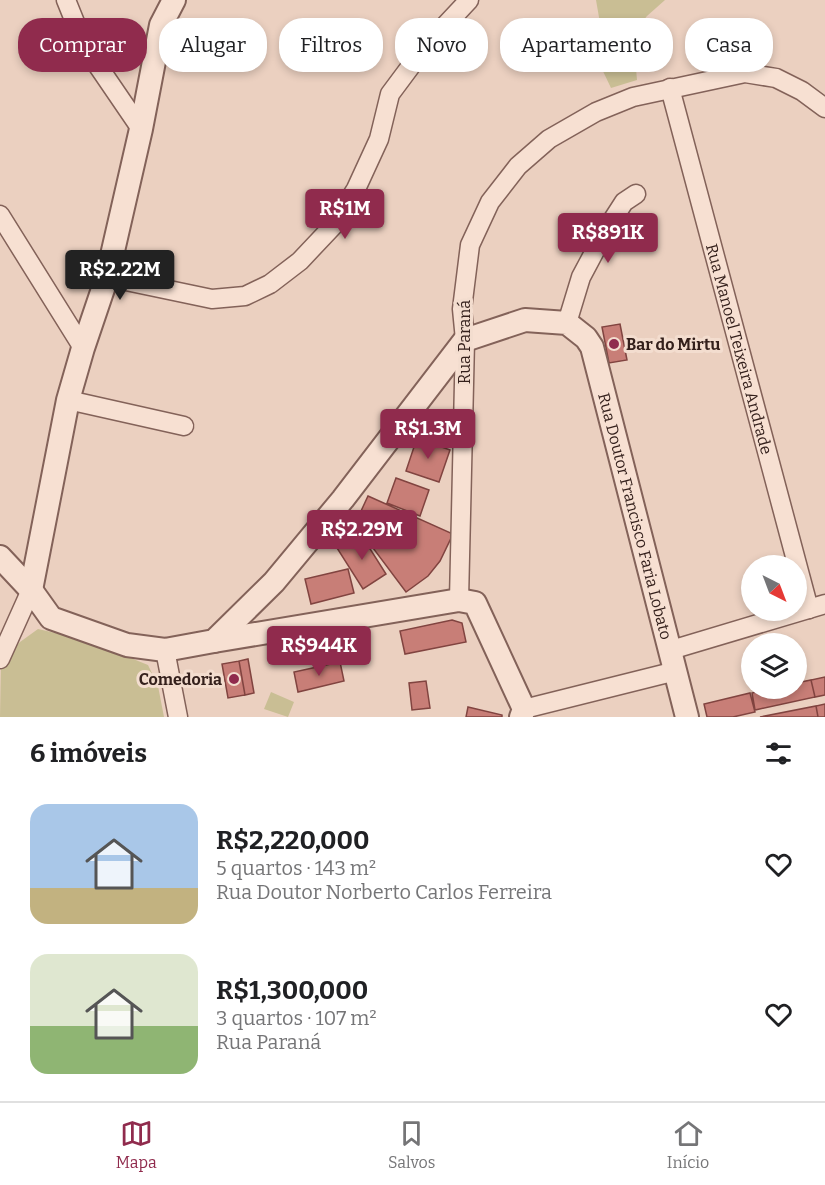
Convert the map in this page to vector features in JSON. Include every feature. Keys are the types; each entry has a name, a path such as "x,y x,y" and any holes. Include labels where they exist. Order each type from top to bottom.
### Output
{"street":[{"path":"66,0 85,48 141,129"},
{"path":"0,659 31,590 68,400 107,277 141,129 161,25 174,0"},
{"path":"107,277 212,299 245,296 270,284 300,261 333,226 356,189 379,139 390,94 425,47 469,0"},
{"name":"Rua Paraná","path":"459,600 465,340 462,309 470,245 490,202 518,166 549,139 596,112 633,97 745,73 776,78 802,91 825,108"},
{"name":"Rua Manoel Teixeira Andrade","path":"670,88 817,607"},
{"path":"214,641 274,582 465,340 525,320 567,323 585,267 624,202 636,194"},
{"path":"0,215 83,348"},
{"name":"Rua Doutor Francisco Faria Lobato","path":"567,323 586,338 592,346 687,717"},
{"path":"68,400 184,426"},
{"path":"0,557 31,590 51,618 127,645 165,650 459,600 476,603 523,713 673,661 817,607"},
{"path":"165,650 178,717"}],"shaded area":[{"path":"596,0 665,0 645,18 599,18"},
{"path":"603,72 636,72 637,80 611,88"},
{"path":"38,629 86,640 148,665 158,686 164,717 0,717 1,661 20,642"},
{"path":"271,692 294,702 288,717 264,709"}],"building":[{"name":"Bar do Mirtu","path":"620,324 627,360 609,363 602,327"},
{"path":"417,438 450,450 439,482 406,471"},
{"path":"396,478 429,490 420,516 387,503"},
{"path":"368,496 453,534 440,561 428,576 406,592 355,524"},
{"path":"360,533 386,574 363,589 337,548"},
{"path":"348,569 354,593 311,604 305,579"},
{"path":"452,620 462,623 466,642 405,654 400,631"},
{"path":"248,659 254,693 245,695 239,661"},
{"name":"Comedoria","path":"239,661 245,695 228,698 222,664"},
{"path":"340,662 344,681 298,692 294,672"},
{"path":"825,677 825,695 815,697 811,680"},
{"path":"811,680 815,697 807,699 807,681"},
{"path":"426,681 430,708 412,710 409,683"},
{"path":"741,695 741,699 752,699 755,712 733,717 707,717 704,704"},
{"path":"753,699 806,699 755,710"},
{"path":"825,704 825,717 818,717 816,706"},
{"path":"816,706 818,717 760,717"},
{"path":"468,707 502,715 502,717 466,717"}],"place":[{"name":"Bar do Mirtu","path":"614,344"},
{"name":"Comedoria","path":"234,679"}]}
